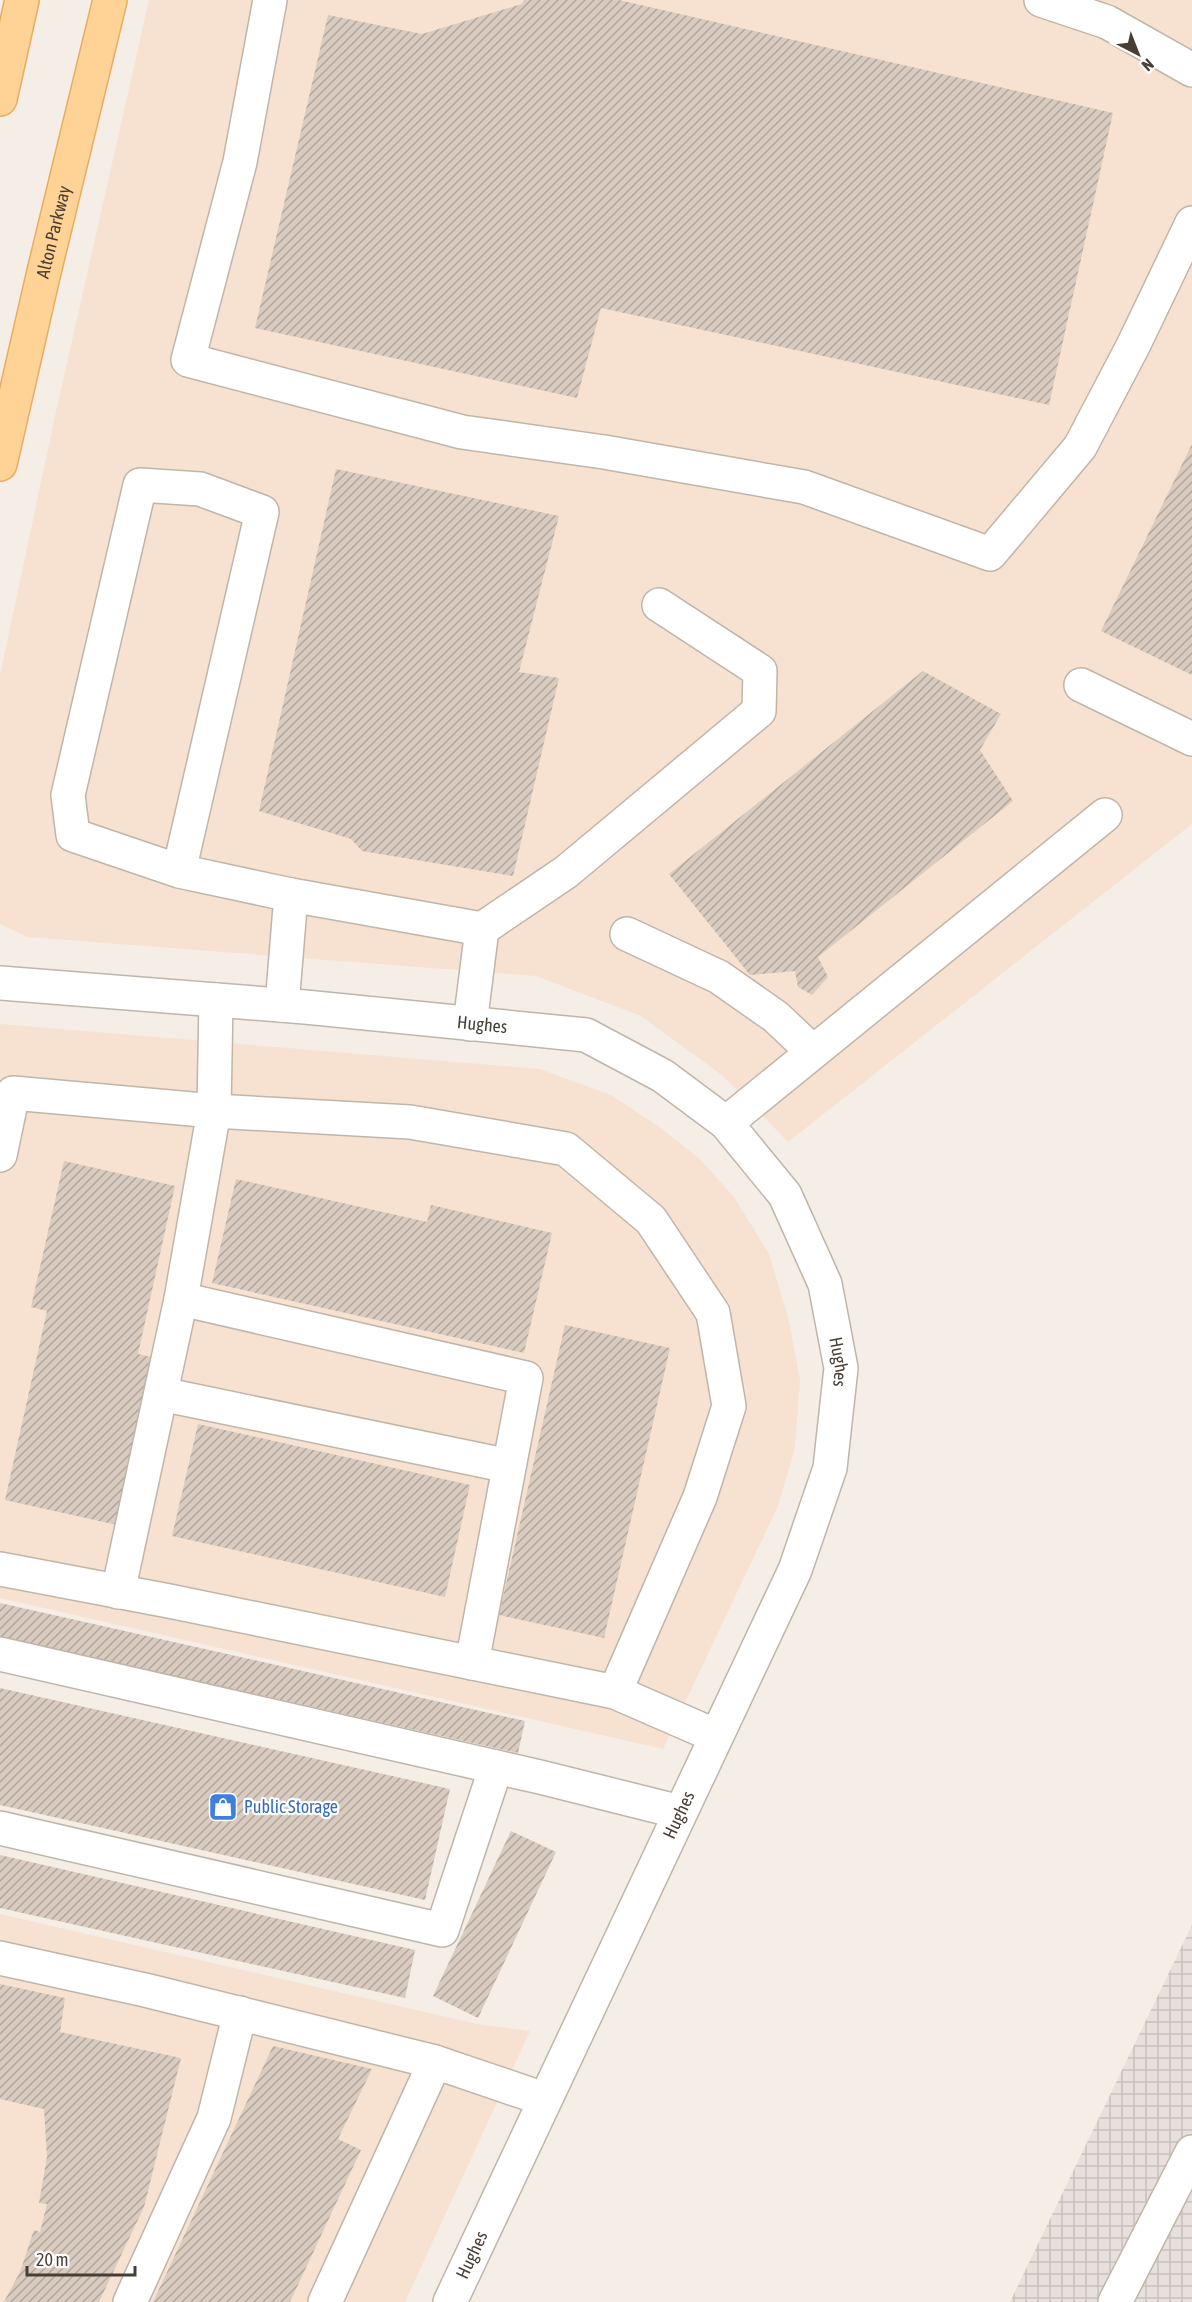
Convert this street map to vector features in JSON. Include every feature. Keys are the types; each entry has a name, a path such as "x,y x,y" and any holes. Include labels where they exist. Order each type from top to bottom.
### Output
{"main road":[{"path":"0,99 22,0"},
{"name":"Alton Parkway","path":"0,464 42,276 110,0"}],"street":[{"path":"270,0 240,162 188,360 462,432 604,452 804,487 990,554 1080,447 1133,346 1192,223"},
{"path":"1041,0 1107,22 1192,70"},
{"path":"179,871 262,512 200,489 140,485 68,795 73,836 179,871 291,895 483,929 566,872 759,711 760,671 659,605"},
{"path":"1081,685 1192,739"},
{"path":"726,1123 1105,815"},
{"path":"282,1005 291,895"},
{"path":"470,1024 483,929"},
{"path":"627,934 719,977 776,1017 813,1052"},
{"name":"Hughes","path":"0,983 282,1005 586,1035 663,1076 726,1123 785,1195 825,1284 841,1368 830,1468 795,1570 450,2302"},
{"path":"118,1592 181,1299 214,1111 216,1000"},
{"path":"0,1155 13,1093 214,1111 410,1122 566,1149 651,1220 713,1313 729,1406 700,1497 615,1692"},
{"path":"181,1299 526,1378 472,1663"},
{"path":"161,1394 509,1466"},
{"path":"0,1569 615,1692 716,1736"},
{"path":"0,1654 496,1767 680,1812"},
{"path":"0,1828 442,1930 496,1767"},
{"path":"0,1958 240,2013 435,2062 544,2099"},
{"path":"130,2302 214,2118 240,2013"},
{"path":"326,2302 435,2062"},
{"path":"1115,2302 1192,2152"}],"shaded area":[{"path":"149,0 1192,0 1192,824 788,1142 723,1076 641,1016 536,976 27,937 0,924 0,675 55,416"},
{"path":"0,1024 540,1069 611,1095 661,1128 700,1159 734,1197 769,1254 789,1321 800,1380 795,1448 778,1506 663,1749 0,1598"},
{"path":"0,1914 477,2024 530,2031 405,2302 0,2302"},
{"path":"1192,1925 1192,2302 1010,2302"}],"building":[{"path":"524,0 619,0 1113,113 1049,405 601,308 577,398 255,328 328,15 422,34 522,4"},
{"path":"1192,444 1192,675 1101,631"},
{"path":"336,469 559,516 519,672 559,678 513,876 362,851 351,839 259,811"},
{"path":"923,671 1001,714 980,750 1013,801 818,957 828,977 812,995 798,987 795,971 750,975 669,874"},
{"path":"64,1161 175,1186 138,1354 155,1358 117,1525 5,1500 47,1311 31,1307"},
{"path":"236,1179 427,1222 431,1205 552,1233 524,1353 212,1283"},
{"path":"565,1325 670,1348 604,1638 499,1615"},
{"path":"198,1424 470,1485 445,1597 172,1536"},
{"path":"0,1603 525,1721 518,1753 0,1637"},
{"path":"0,1688 450,1789 425,1900 0,1805"},
{"path":"511,1831 556,1852 478,2018 433,1996"},
{"path":"0,1855 415,1950 405,1998 0,1908"},
{"path":"0,1984 65,1998 60,2032 181,2058 144,2207 99,2302 4,2302 20,2272 34,2230 40,2232 47,2204 39,2203 47,2157 44,2109 0,2099"},
{"path":"273,2046 372,2069 338,2139 361,2150 290,2302 153,2302"}],"place":[{"name":"Public Storage","path":"223,1807"}]}
